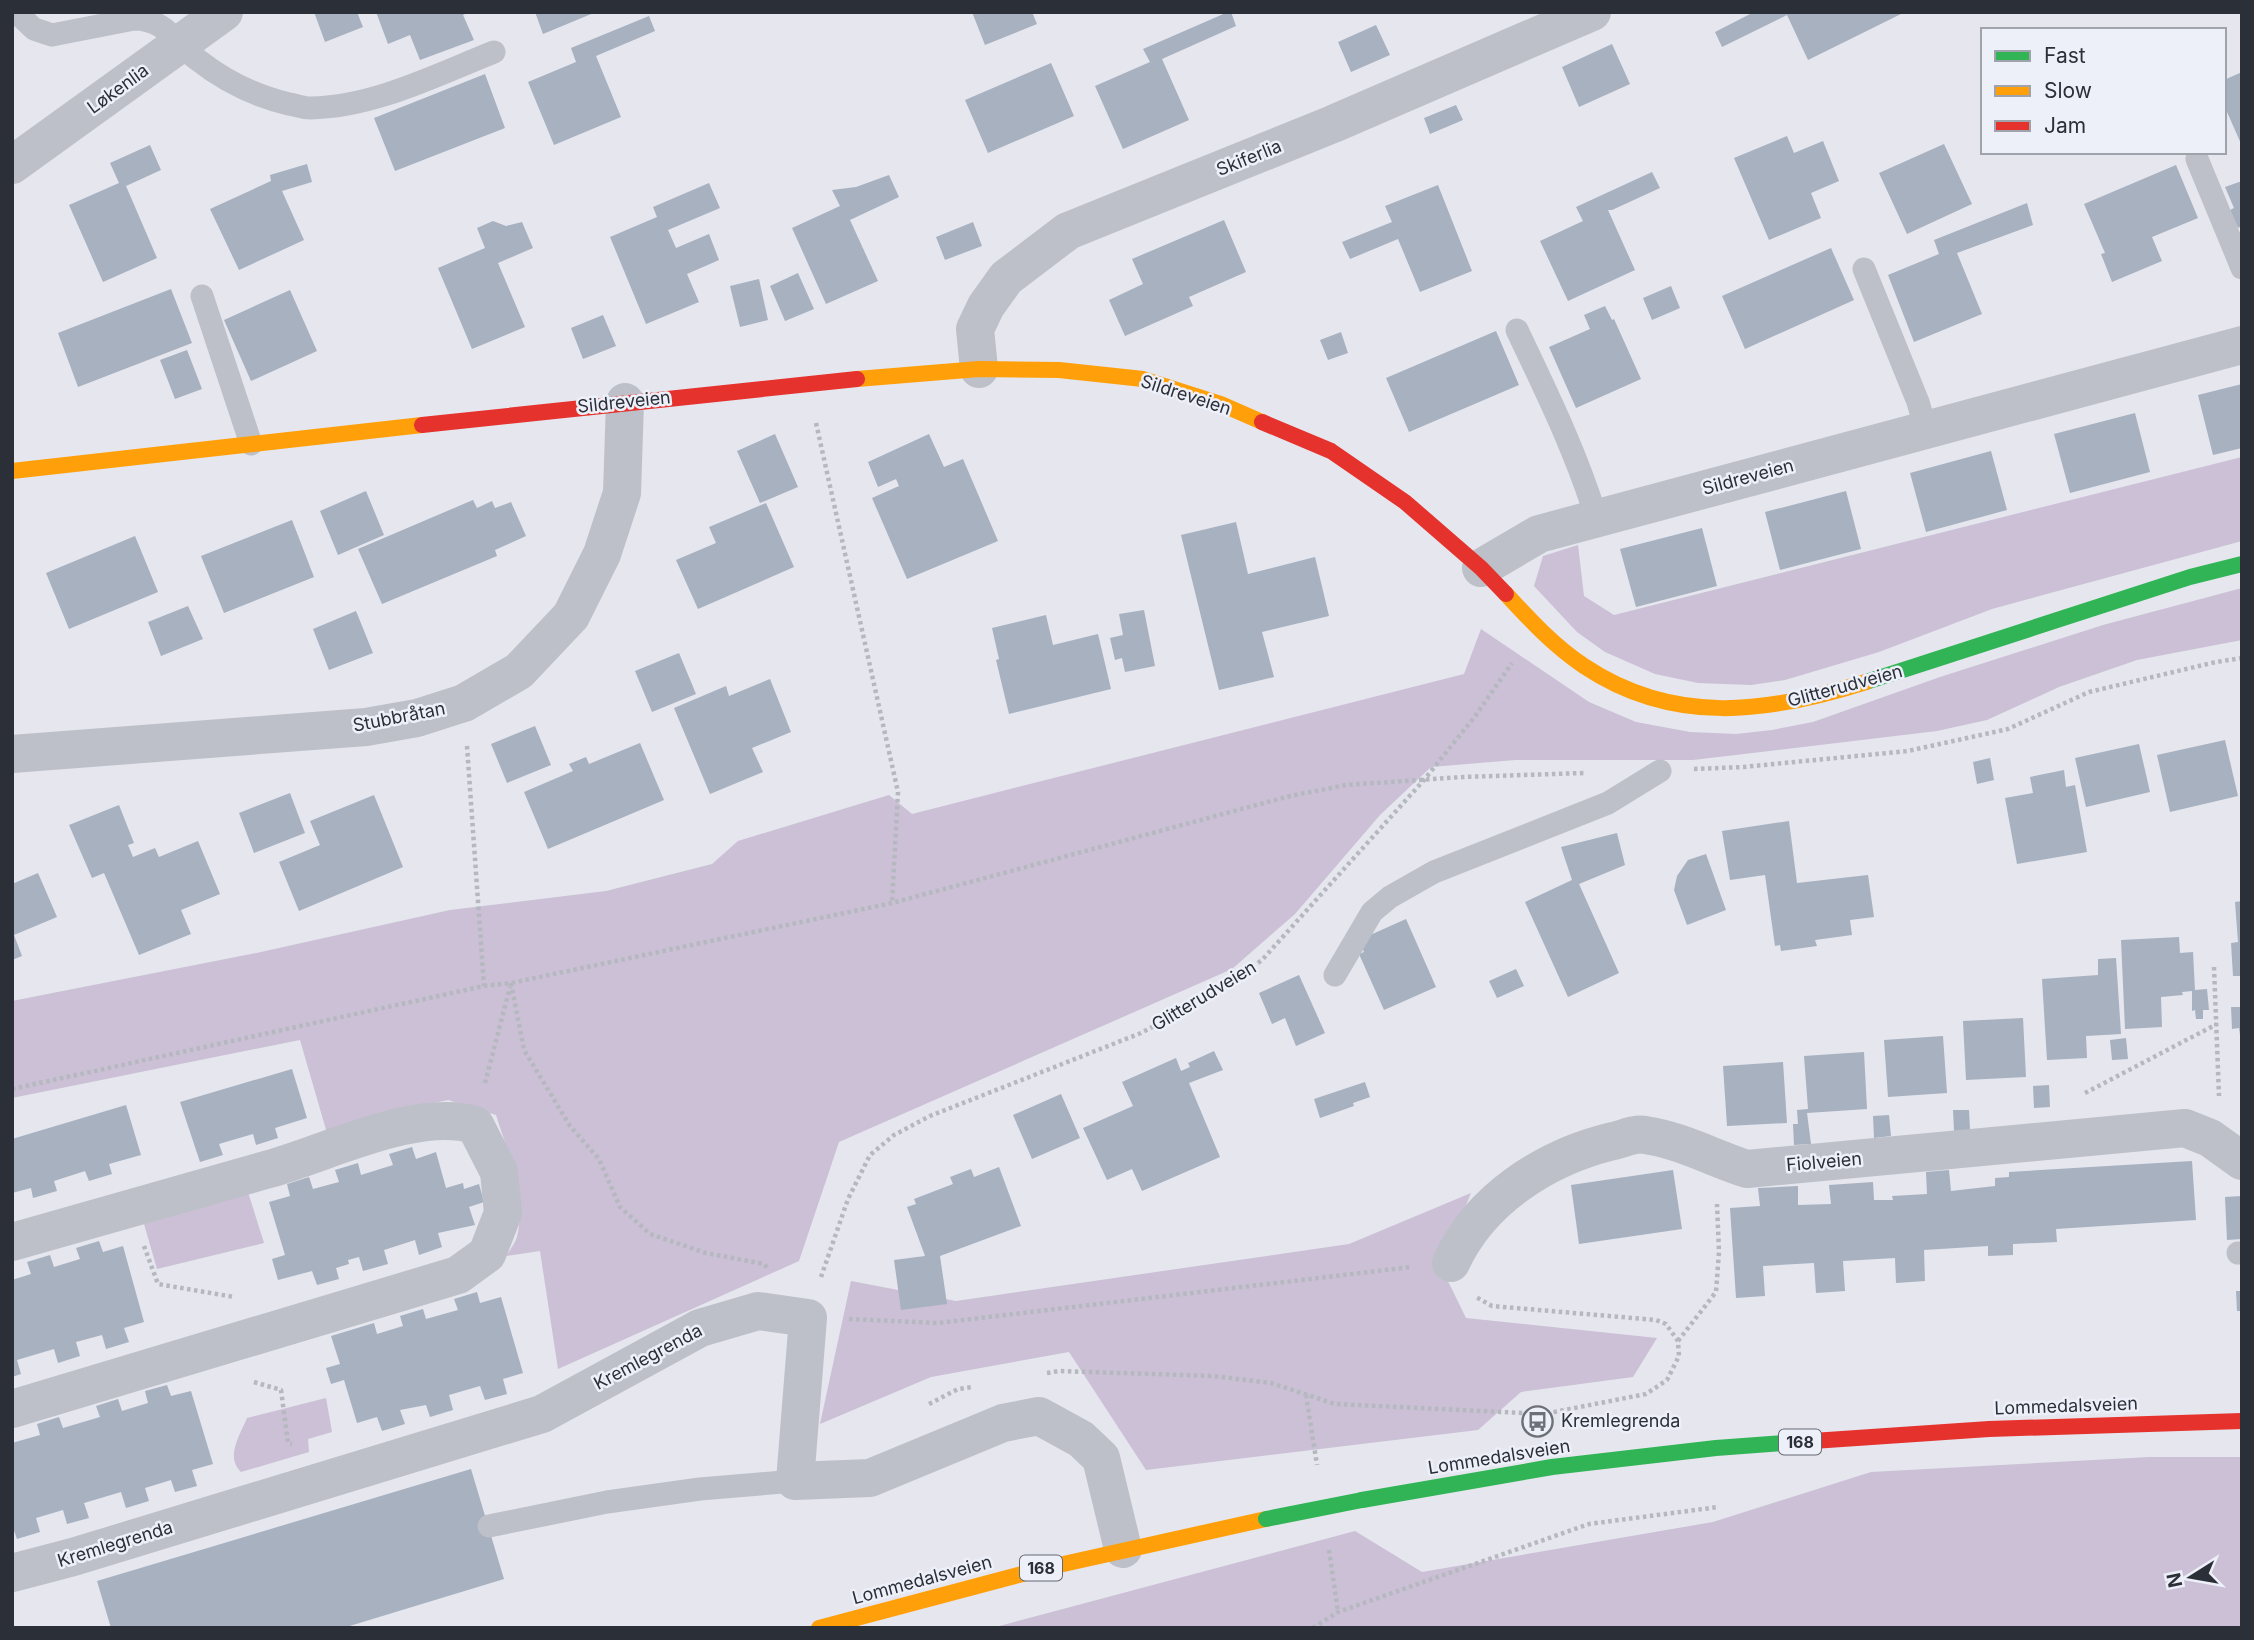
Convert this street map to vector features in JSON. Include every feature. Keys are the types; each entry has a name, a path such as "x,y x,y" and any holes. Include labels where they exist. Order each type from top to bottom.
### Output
{"street":[{"name":"Løkenlia","path":"12,165 223,12"},
{"name":"Skiferlia","path":"979,369 975,329 985,306 1006,278 1068,230 1333,124 1592,12"},
{"name":"Sildreveien","path":"12,471 807,383 979,369 1059,370 1143,379 1221,404 1331,451 1405,502 1481,568 1539,534 1596,517 2242,345"},
{"name":"Stubbråtan","path":"12,754 366,727 417,718 464,703 519,671 571,616 602,554 622,493 625,402"},
{"name":"Glitterudveien","path":"1481,568 1541,632 1584,666 1625,689 1674,705 1724,710 1777,704 1859,684 2190,577 2242,564"},
{"path":"12,1241 273,1168 408,1124 458,1120 475,1125 499,1172 503,1213 488,1254 458,1275 12,1409"},
{"name":"Fiolveien","path":"1451,1263 1466,1235 1486,1211 1509,1190 1558,1160 1594,1145 1642,1134 1679,1143 1747,1169 2185,1128 2210,1138 2242,1160"},
{"name":"Kremlegrenda","path":"12,1573 542,1414 700,1328 758,1311 807,1318"},
{"path":"807,1318 795,1481 870,1478 1003,1423 1039,1416 1080,1439 1101,1458 1123,1549"},
{"name":"Lommedalsveien","path":"819,1628 999,1578 1123,1549 1449,1483 1564,1465 1716,1448 1989,1429 2242,1421"}],"lane":[{"path":"16,12 33,29 52,35 134,19 148,19 163,26 179,45 227,81 262,97 308,108 380,97 494,52"},
{"path":"2197,159 2242,268"},
{"path":"1864,269 1918,402 1926,430"},
{"path":"202,296 251,444"},
{"path":"1517,330 1554,410 1596,517"},
{"path":"1335,975 1372,912 1390,897 1434,872 1608,803 1660,771"},
{"path":"489,1526 607,1502 700,1489 795,1481"}],"path":[{"path":"807,383 898,792 892,903"},
{"name":"Glitterudveien","path":"807,1318 848,1199 870,1155 894,1135 930,1116 1141,1033 1226,987 1262,960 1424,780 1476,715 1511,664 1541,632"},
{"path":"1660,771 1743,767 1908,751 2008,729 2089,692 2242,658"},
{"path":"464,703 484,986"},
{"path":"12,1088 484,986 511,983 892,903 1290,796 1346,785 1594,773"},
{"path":"2210,1138 2219,1115 2214,967"},
{"path":"511,983 524,1050 570,1126 599,1159 621,1207 650,1234 706,1253 764,1265 807,1318 938,1323 1451,1263 1452,1278 1469,1293 1492,1306 1656,1320 1666,1324 1678,1341 1679,1356 1667,1380 1646,1394 1544,1414 1335,1405 1271,1383 1213,1376 1059,1371 1046,1373"},
{"path":"475,1125 511,983"},
{"path":"2047,1142 2073,1099 2217,1024"},
{"path":"1678,1341 1716,1292 1719,1252 1714,1158"},
{"path":"131,1208 158,1284 271,1303 297,1323"},
{"path":"243,1378 281,1390 288,1443 353,1472"},
{"path":"921,1408 958,1389 983,1385"},
{"path":"1313,1628 1338,1612 1589,1524 1718,1507"}],"shaded area":[{"path":"2242,457 2242,541 1992,609 1879,652 1785,680 1751,685 1698,683 1655,674 1605,652 1577,632 1534,586 1543,556 1578,545 1584,596 1614,615"},
{"path":"2242,588 2242,640 2137,660 2059,687 1987,720 1937,731 1693,760 1515,760 1431,767 1380,815 1295,914 1232,969 839,1142 799,1261 558,1369 540,1251 506,1256 517,1237 520,1206 515,1175 496,1115 448,1100 416,1107 329,1140 300,1040 12,1098 12,1001 261,952 450,910 606,891 712,864 738,841 889,795 912,814 1464,674 1481,629 1589,702 1636,722 1690,732 1736,734 1813,722 1940,677 2103,625"},
{"path":"248,1192 264,1243 157,1269 144,1224"},
{"path":"1471,1193 1441,1267 1466,1318 1657,1338 1633,1377 1521,1392 1478,1430 1146,1470 1069,1352 931,1377 820,1424 851,1281 956,1301 1349,1244"},
{"path":"326,1398 332,1432 308,1439 309,1452 241,1472 236,1466 234,1453 247,1418"},
{"path":"2150,1457 2242,1457 2242,1628 992,1628 1355,1531 1422,1572 1713,1522 1871,1472"}],"building":[{"path":"314,12 357,12 363,27 325,42"},
{"path":"376,12 469,12 463,15 474,40 420,60 410,35 388,44"},
{"path":"535,12 596,12 543,34"},
{"path":"972,12 1032,12 1037,24 985,45"},
{"path":"1231,12 1236,26 1162,59 1189,120 1123,149 1095,86 1150,62 1143,49"},
{"path":"1754,12 1905,12 1808,60 1787,15 1722,47 1715,32"},
{"path":"649,16 655,31 596,56 621,117 554,145 528,82 576,62 571,48"},
{"path":"1376,25 1390,55 1351,72 1338,42"},
{"path":"1612,44 1630,84 1579,107 1562,67"},
{"path":"1051,63 1074,116 988,153 965,100"},
{"path":"2242,72 2242,146 2226,110 2226,79"},
{"path":"485,74 505,128 395,171 374,118"},
{"path":"1456,105 1463,120 1430,134 1424,118"},
{"path":"1787,136 1794,153 1823,141 1839,181 1811,193 1821,218 1769,240 1734,158"},
{"path":"1944,144 1972,204 1907,234 1879,173"},
{"path":"150,145 161,170 126,186 157,258 103,282 69,205 119,183 110,163"},
{"path":"307,164 312,182 282,191 304,240 239,270 210,209 271,181 270,175"},
{"path":"2176,165 2198,218 2152,237 2162,261 2112,282 2101,254 2105,253 2084,204"},
{"path":"1652,172 1660,188 1608,210 1635,270 1568,301 1540,241 1583,221 1576,207"},
{"path":"889,175 899,197 850,220 878,281 826,304 792,228 840,206 832,190 856,187"},
{"path":"2242,181 2242,226 2238,228 2230,210 2234,208 2225,187"},
{"path":"709,183 720,208 668,230 676,248 709,234 719,260 687,274 699,302 646,324 610,237 657,217 653,207"},
{"path":"1438,185 1472,271 1420,292 1398,239 1350,259 1342,242 1392,222 1385,206"},
{"path":"2027,203 2033,225 1957,253 1982,314 1914,342 1888,275 1939,254 1934,240"},
{"path":"1224,220 1246,272 1189,297 1193,306 1125,336 1109,300 1143,284 1132,259"},
{"path":"493,221 506,226 522,222 533,248 498,263 525,327 472,349 438,268 485,248 477,228"},
{"path":"973,222 982,246 945,260 936,237"},
{"path":"1831,248 1854,300 1745,349 1722,296"},
{"path":"798,273 814,309 785,321 770,286"},
{"path":"759,279 768,320 740,327 730,286"},
{"path":"1671,286 1680,308 1652,320 1643,298"},
{"path":"171,289 192,343 78,387 58,333"},
{"path":"290,290 317,351 251,381 224,320"},
{"path":"1605,306 1612,320 1614,319 1641,379 1576,408 1549,347 1590,329 1584,315"},
{"path":"603,315 616,346 583,359 571,328"},
{"path":"1496,331 1519,385 1409,432 1386,378"},
{"path":"1341,332 1348,353 1328,360 1320,340"},
{"path":"187,350 202,389 175,399 160,360"},
{"path":"2242,384 2242,448 2213,455 2198,395"},
{"path":"2135,413 2150,472 2070,493 2054,434"},
{"path":"775,434 798,487 760,503 737,451"},
{"path":"929,434 944,467 963,459 998,541 907,579 872,498 899,486 896,479 878,487 868,462"},
{"path":"1991,451 2007,510 1926,532 1910,473"},
{"path":"366,491 384,535 338,555 320,511"},
{"path":"1846,491 1861,549 1780,570 1765,512"},
{"path":"473,500 477,508 492,501 495,508 511,502 526,536 495,550 497,556 382,604 358,549"},
{"path":"766,503 794,567 698,609 676,560 716,543 709,527"},
{"path":"292,520 314,577 224,613 201,556"},
{"path":"1236,522 1248,574 1315,557 1329,616 1262,632 1274,677 1219,690 1181,535"},
{"path":"1702,528 1717,586 1636,607 1620,549"},
{"path":"135,536 158,592 69,629 46,573"},
{"path":"188,606 203,639 161,656 148,622"},
{"path":"1144,610 1155,666 1125,672 1122,658 1115,660 1110,638 1123,635 1119,614"},
{"path":"356,611 373,653 329,670 313,629"},
{"path":"1046,615 1053,645 1098,634 1111,689 1009,714 996,660 999,659 992,628"},
{"path":"679,653 696,694 652,712 635,671"},
{"path":"770,679 791,732 752,748 763,772 710,794 674,708 726,686 729,696"},
{"path":"535,726 551,765 507,783 491,744"},
{"path":"2225,740 2238,796 2170,812 2157,755"},
{"path":"640,743 664,800 548,849 524,792 573,771 569,764 586,757 589,764"},
{"path":"2139,744 2150,792 2086,807 2075,758"},
{"path":"1990,758 1994,780 1977,784 1973,762"},
{"path":"2064,770 2066,787 2075,785 2087,852 2017,864 2005,798 2033,793 2030,777"},
{"path":"290,793 305,833 254,853 239,813"},
{"path":"374,795 403,867 299,911 279,862 320,845 310,821"},
{"path":"119,805 134,843 128,845 133,857 155,848 159,857 198,841 220,894 181,910 191,934 139,955 104,873 92,878 69,825"},
{"path":"1789,821 1797,883 1868,875 1874,917 1850,920 1852,935 1815,940 1817,946 1781,951 1780,945 1775,946 1765,875 1730,880 1722,831"},
{"path":"1617,833 1625,865 1579,884 1619,973 1568,997 1525,902 1572,880 1561,847"},
{"path":"1706,854 1726,910 1687,925 1674,890 1677,876 1688,860"},
{"path":"38,873 57,917 14,935 22,956 12,960 12,884"},
{"path":"2242,901 2242,976 2233,976 2231,943 2238,942 2235,902"},
{"path":"1406,919 1436,987 1384,1010 1359,954 1364,952 1359,940"},
{"path":"2179,937 2180,953 2193,952 2195,990 2207,989 2209,1010 2203,1010 2203,1019 2196,1019 2195,1010 2192,1011 2192,991 2182,992 2183,995 2161,997 2162,1027 2125,1029 2121,940"},
{"path":"2116,958 2121,1034 2086,1036 2087,1058 2047,1060 2042,979 2098,975 2098,959"},
{"path":"1516,969 1524,986 1497,998 1489,981"},
{"path":"1299,975 1325,1033 1296,1046 1285,1018 1272,1024 1259,993"},
{"path":"2231,1007 2242,1007 2242,1035 2239,1028 2232,1029"},
{"path":"2023,1018 2026,1077 1966,1080 1963,1021"},
{"path":"1943,1036 1947,1093 1888,1097 1884,1040"},
{"path":"2126,1038 2128,1059 2112,1060 2110,1040"},
{"path":"1214,1051 1223,1070 1189,1083 1220,1157 1142,1191 1132,1169 1107,1180 1083,1128 1133,1106 1122,1082 1176,1058 1181,1071 1190,1067 1188,1063"},
{"path":"1864,1052 1867,1109 1807,1113 1811,1144 1794,1145 1793,1124 1798,1124 1797,1110 1808,1109 1804,1056"},
{"path":"1783,1062 1787,1123 1727,1126 1723,1066"},
{"path":"292,1069 307,1118 275,1128 278,1138 256,1145 253,1134 219,1144 223,1155 200,1162 180,1102"},
{"path":"1365,1082 1370,1097 1353,1103 1354,1106 1320,1118 1314,1099"},
{"path":"2049,1085 2050,1107 2034,1108 2033,1086"},
{"path":"1061,1094 1080,1138 1032,1159 1013,1115"},
{"path":"126,1105 141,1155 109,1164 112,1174 89,1181 85,1171 54,1181 57,1191 33,1198 31,1188 12,1193 12,1139"},
{"path":"1953,1110 1969,1110 1970,1130 1954,1131"},
{"path":"1889,1115 1891,1136 1874,1138 1873,1116"},
{"path":"412,1147 416,1159 436,1152 446,1188 463,1183 464,1189 479,1184 484,1202 469,1207 475,1225 438,1233 442,1247 419,1255 415,1240 384,1250 388,1264 363,1271 359,1257 348,1260 349,1264 336,1268 339,1279 317,1285 312,1271 278,1280 272,1259 285,1255 269,1202 290,1196 287,1184 309,1177 313,1189 339,1182 335,1170 358,1163 361,1175 393,1165 389,1154"},
{"path":"2192,1161 2196,1220 2056,1229 2057,1242 2013,1244 2013,1255 1988,1256 1988,1246 1924,1250 1925,1281 1896,1283 1895,1258 1843,1261 1845,1291 1816,1293 1814,1263 1763,1266 1765,1296 1736,1298 1730,1208 1760,1206 1758,1188 1798,1186 1798,1205 1831,1204 1829,1185 1873,1182 1874,1200 1893,1200 1892,1196 1927,1194 1926,1172 1949,1170 1951,1191 1995,1186 1995,1178 2009,1177 2009,1172"},
{"path":"999,1167 1021,1226 940,1256 947,1304 901,1310 894,1260 925,1256 907,1207 916,1204 914,1199 953,1184 950,1177 971,1169 974,1177"},
{"path":"1673,1170 1682,1229 1579,1244 1571,1185"},
{"path":"2242,1196 2242,1239 2227,1240 2225,1197"},
{"path":"99,1241 103,1252 123,1246 144,1322 124,1328 129,1342 106,1349 102,1335 76,1342 80,1356 58,1363 54,1349 17,1360 21,1374 12,1377 12,1280 31,1274 27,1262 50,1255 54,1267 80,1259 76,1248"},
{"path":"2236,1291 2242,1291 2242,1311 2237,1311"},
{"path":"477,1292 480,1303 501,1297 523,1373 503,1379 507,1394 485,1400 480,1386 449,1395 453,1410 430,1417 426,1405 400,1410 405,1424 382,1431 377,1417 357,1423 344,1380 331,1384 326,1368 340,1364 331,1336 374,1323 377,1334 403,1326 400,1316 423,1309 426,1319 458,1310 454,1299"},
{"path":"167,1385 171,1396 191,1391 213,1464 192,1470 197,1486 175,1492 171,1480 145,1488 149,1501 126,1508 121,1492 84,1503 89,1518 67,1524 63,1510 36,1518 40,1532 17,1539 12,1525 12,1443 40,1435 37,1424 59,1417 63,1428 100,1417 96,1406 118,1399 122,1411 148,1403 145,1391"},
{"path":"471,1469 504,1579 343,1628 111,1628 97,1581"}],"traffic: fast":[{"path":"1866,682 2190,577 2242,564"},
{"path":"1362,1500 1552,1467 1716,1448 1798,1442"},
{"path":"1266,1519 1362,1500"}],"traffic: slow":[{"path":"857,379 979,369 1059,370 1143,379 1221,404 1262,422"},
{"path":"12,471 422,425"},
{"path":"1506,594 1543,632 1584,666 1618,685 1652,698 1687,706 1757,706 1793,701 1866,682"},
{"path":"819,1628 1041,1569 1266,1519"}],"traffic: jam":[{"path":"422,425 857,379"},
{"path":"1262,422 1331,451 1405,502 1481,568 1506,594"},
{"path":"1798,1442 1989,1429 2242,1421"}],"place":[{"name":"Kremlegrenda","path":"1538,1421"}]}
